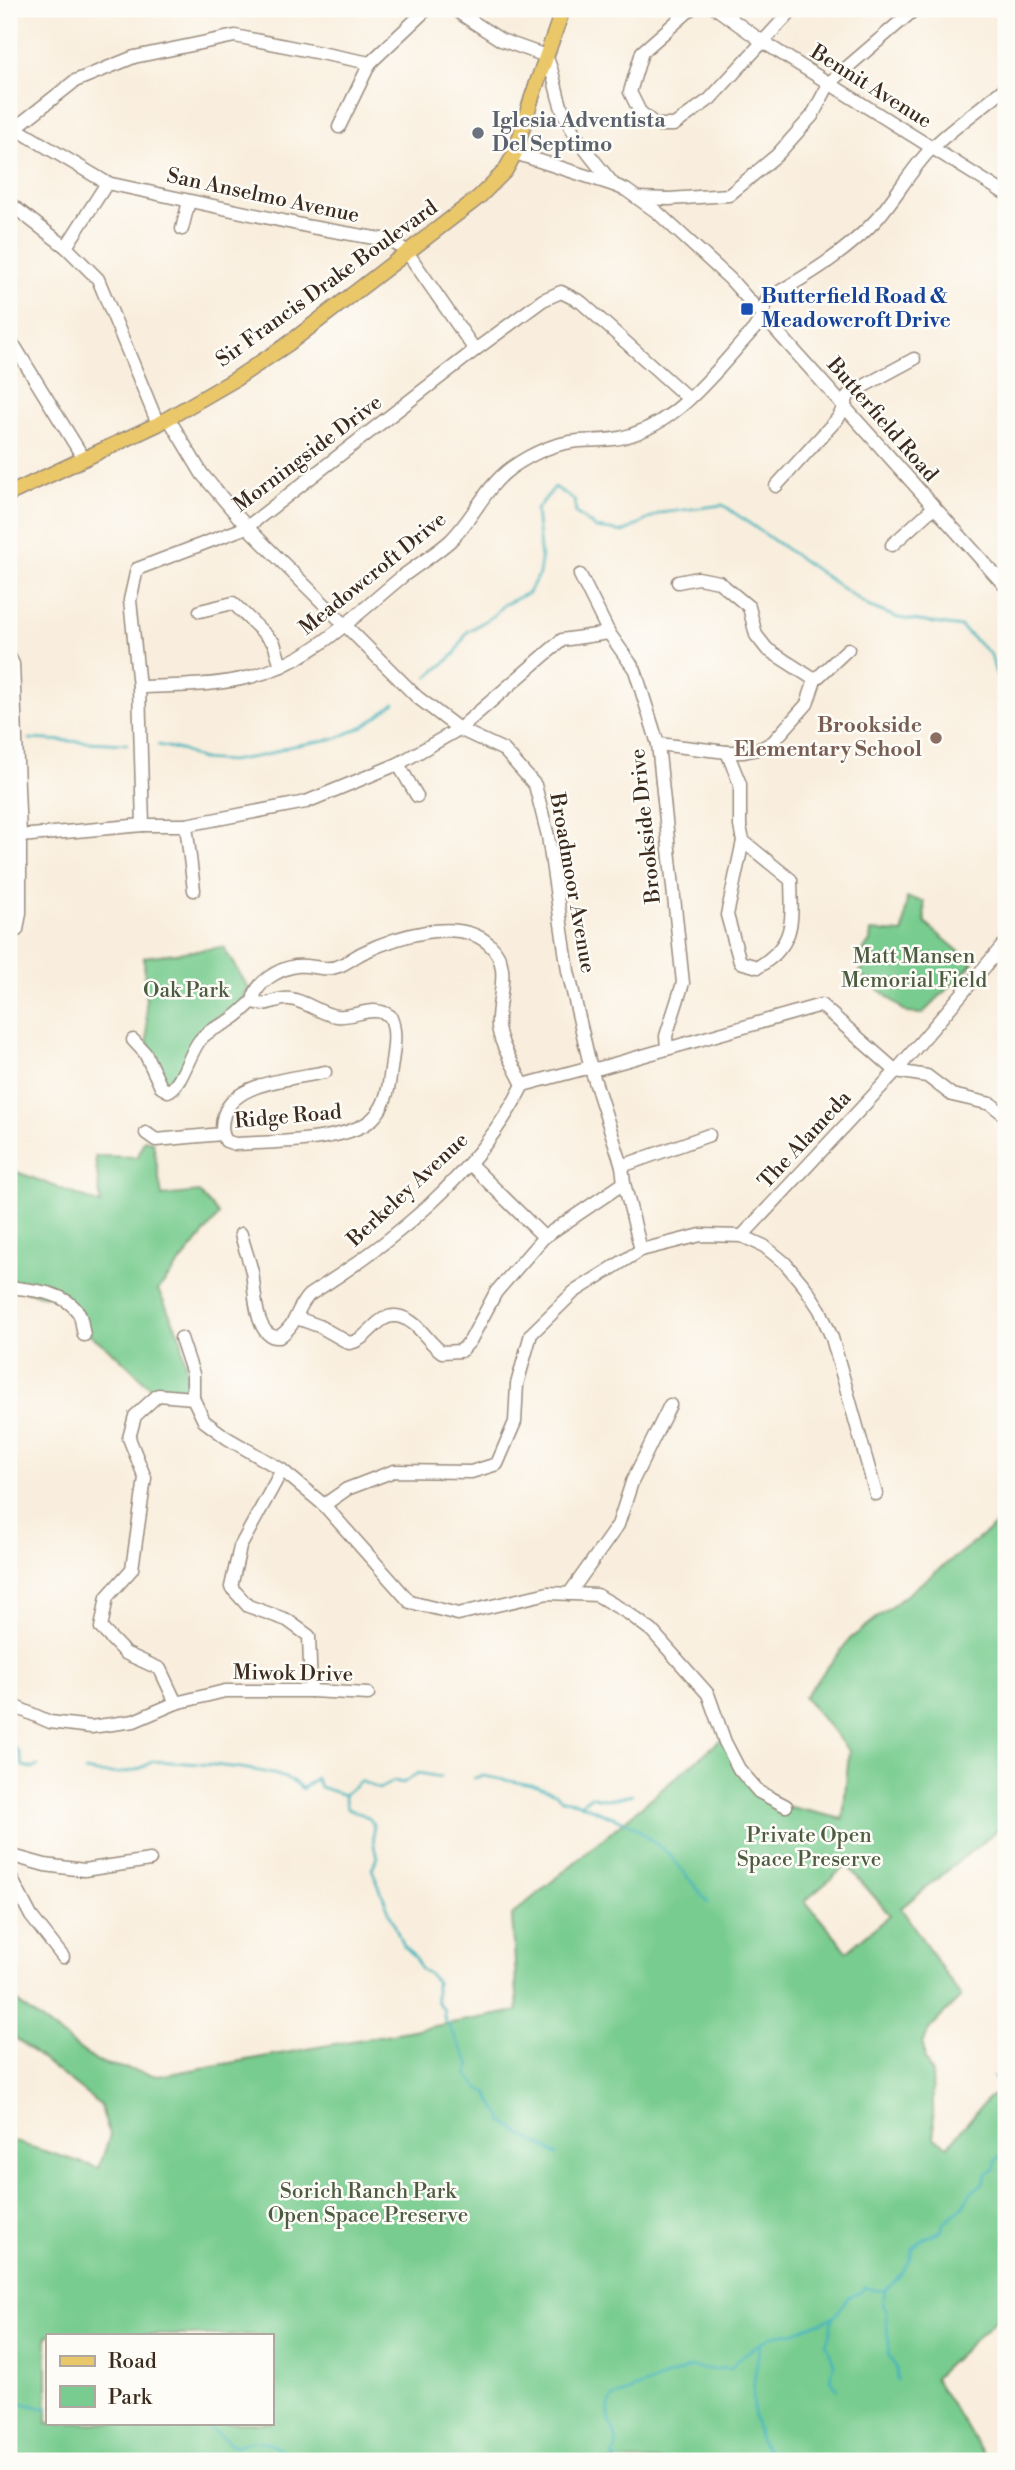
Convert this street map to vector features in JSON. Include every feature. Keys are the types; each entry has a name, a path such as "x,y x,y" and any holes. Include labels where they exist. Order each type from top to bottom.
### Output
{"main road":[{"name":"Sir Francis Drake Boulevard","path":"9,494 164,421 288,344 491,186 505,172 515,153 564,9"}],"street":[{"path":"339,127 370,63 426,9"},
{"path":"457,9 461,15 501,40 546,56 554,72 564,116 579,141 614,185"},
{"path":"691,9 642,52 635,72 630,92 640,112 656,125 674,125 710,99 793,9"},
{"name":"Bennit Avenue","path":"717,9 764,42 1006,194"},
{"path":"638,198 669,200 729,195 777,155 812,116 830,82 915,9"},
{"path":"11,126 75,81 134,57 235,36 370,63"},
{"name":"Meadowcroft Drive","path":"139,687 220,683 281,666 325,641 451,540 470,519 487,492 509,470 537,452 561,444 607,441 630,436 673,415 754,330 763,314 767,299 821,268 850,245 877,219 932,148 1006,87"},
{"name":"San Anselmo Avenue","path":"11,126 107,183 311,227 392,241 407,252"},
{"name":"Butterfield Road","path":"515,153 614,185 638,198 730,279 1006,587"},
{"path":"66,247 107,183"},
{"path":"182,229 189,201"},
{"name":"Broadmoor Avenue","path":"9,203 66,247 98,279 164,421 202,474 247,527 417,697 459,729 504,750 535,785 548,836 568,971 591,1069 622,1166 641,1250"},
{"path":"407,252 475,350"},
{"name":"Morningside Drive","path":"143,825 139,687 130,600 137,569 247,527 475,350 543,300 561,292 581,302 689,399"},
{"path":"9,346 15,347 84,458"},
{"path":"776,486 839,417 849,394 914,359"},
{"path":"892,545 933,508"},
{"name":"Brookside Drive","path":"580,575 609,633 635,670 658,744 683,983 666,1036 667,1048"},
{"path":"678,582 698,578 719,582 749,607 756,635 767,649 815,680"},
{"path":"201,611 233,603 274,643 281,666"},
{"path":"14,839 143,825 186,825 306,802 398,764 459,729 562,640 609,633"},
{"path":"658,744 727,752 762,748 773,742 807,704 815,680 848,649"},
{"path":"10,662 14,839 20,913 17,930"},
{"path":"727,752 740,784 740,826 743,841 727,915 740,962 758,967 776,956 787,939 792,911 791,880 743,841"},
{"path":"398,764 417,796"},
{"path":"186,825 194,890"},
{"path":"134,1040 145,1053 161,1087 169,1091 178,1083 191,1053 205,1034 233,1019 253,1001 257,988 284,970 298,966 329,969 385,943 439,930 464,931 474,934 494,948 502,967 498,1023 523,1085 583,1069 600,1068 821,1005 895,1071 927,1076 953,1095 991,1104 1006,1116"},
{"name":"The Alameda","path":"742,1236 895,1071 1006,943"},
{"name":"Ridge Road","path":"253,1001 264,1004 289,999 307,1003 337,1017 371,1010 390,1016 395,1035 387,1095 377,1115 368,1123 338,1135 235,1144 226,1141 222,1134 222,1122 229,1105 243,1091 325,1072"},
{"name":"Berkeley Avenue","path":"241,1234 252,1271 253,1293 264,1331 279,1337 297,1318 302,1301 382,1246 470,1164 511,1108 523,1085"},
{"path":"146,1133 156,1140 222,1134"},
{"path":"622,1166 709,1135"},
{"path":"470,1164 544,1237"},
{"path":"297,1318 319,1326 349,1343 362,1338 382,1318 396,1316 418,1327 442,1352 461,1351 470,1341 496,1292 544,1237 624,1183"},
{"path":"324,1505 346,1489 394,1471 471,1472 497,1464 515,1422 517,1384 531,1334 574,1292 641,1250 702,1235 742,1236 764,1246 785,1263 805,1287 820,1310 832,1338 876,1494"},
{"path":"9,1286 50,1293 66,1301 79,1312 84,1335"},
{"path":"181,1338 193,1374 193,1398 204,1421 227,1438 282,1470 324,1505 410,1602 458,1614 548,1593 597,1595 652,1631 708,1694 725,1742 739,1769 759,1792 786,1806"},
{"path":"176,1703 160,1669 125,1653 101,1628 107,1597 132,1569 145,1478 129,1438 135,1416 158,1395 193,1398"},
{"path":"569,1594 618,1525 632,1482 670,1405"},
{"path":"282,1470 240,1547 230,1587 248,1606 287,1620 309,1636 311,1690"},
{"name":"Miwok Drive","path":"9,1704 50,1722 91,1727 134,1721 176,1703 225,1691 311,1690 368,1694"},
{"path":"9,1855 45,1865 84,1870 150,1860"},
{"path":"9,1874 31,1916 63,1957"}],"green space":[{"name":"Matt Mansen Memorial Field","path":"907,898 924,901 925,923 973,963 922,1014 907,1013 859,973 873,957 863,951 870,941 871,931 903,933"},
{"name":"Oak Park","path":"223,947 248,987 246,995 237,1006 210,1021 200,1030 172,1090 166,1086 148,1051 144,957"},
{"path":"144,1140 153,1142 162,1196 199,1192 219,1215 158,1290 181,1338 189,1387 182,1390 154,1391 119,1357 82,1328 66,1301 9,1287 9,1169 101,1204 95,1156 138,1157"},
{"path":"1006,1517 1006,1823 901,1908 961,1997 930,2028 923,2044 925,2060 932,2074 934,2138 948,2146 988,2098 1006,2089 1006,2310 934,2378 988,2461 9,2461 9,2140 99,2168 110,2135 100,2105 9,2033 9,1996 97,2062 158,2076 518,2011 512,1915 723,1738 739,1769 786,1806 843,1819 849,1751 804,1697 850,1639","holes":["847,1865 890,1915 847,1951 805,1901"]}],"waterway":[{"path":"428,677 455,654 467,632 493,616 503,605 528,593 539,574 541,560 536,510 555,487 574,500 576,513 596,528 624,532 660,513 723,505 868,606 898,618 961,627 991,655 1006,694"},
{"path":"158,745 181,750 200,759 230,761 266,755 288,747 337,738 364,726 395,703"},
{"path":"29,739 127,744"},
{"path":"9,1743 19,1752 23,1766 38,1766"},
{"path":"85,1771 120,1773 138,1769 153,1761 233,1767 277,1775 293,1781 302,1789 316,1778 320,1787 344,1795 347,1809 372,1821 377,1857 372,1869 403,1946 416,1958 420,1969 436,1982 436,2001 444,2010 444,2018 471,2066 467,2074 477,2086 488,2093 504,2122 556,2154"},
{"path":"345,1794 360,1781 379,1789 394,1781 403,1783 418,1773 441,1777"},
{"path":"474,1778 484,1776 537,1786 555,1793 563,1800 576,1802 632,1825 668,1853 709,1903"},
{"path":"581,1804 591,1796 607,1799 632,1795"},
{"path":"993,2077 1006,2091"},
{"path":"620,2461 613,2457 616,2440 608,2413 613,2398 691,2367 730,2369 742,2356 772,2336 795,2332 834,2317 848,2298 865,2287 885,2289 907,2266 912,2249 922,2240 942,2230 943,2223 960,2210 971,2193 984,2182 987,2174 995,2169 995,2160 1006,2152"},
{"path":"885,2291 882,2305 886,2311 888,2355 896,2367 897,2380"},
{"path":"833,2318 826,2343 834,2363 831,2379 837,2390"},
{"path":"761,2343 756,2365 754,2414 759,2437 771,2461"},
{"path":"9,2400 46,2409"},
{"path":"180,2424 207,2427 234,2446 253,2442 268,2444 299,2461"}],"place":[{"name":"Iglesia Adventista Del Septimo","path":"478,133"},
{"name":"Butterfield Road & Meadowcroft Drive","path":"747,309"},
{"name":"Brookside Elementary School","path":"936,738"}],"park label":[{"name":"Private Open Space Preserve","path":"809,1848"},
{"name":"Sorich Ranch Park Open Space Preserve","path":"368,2204"}]}
